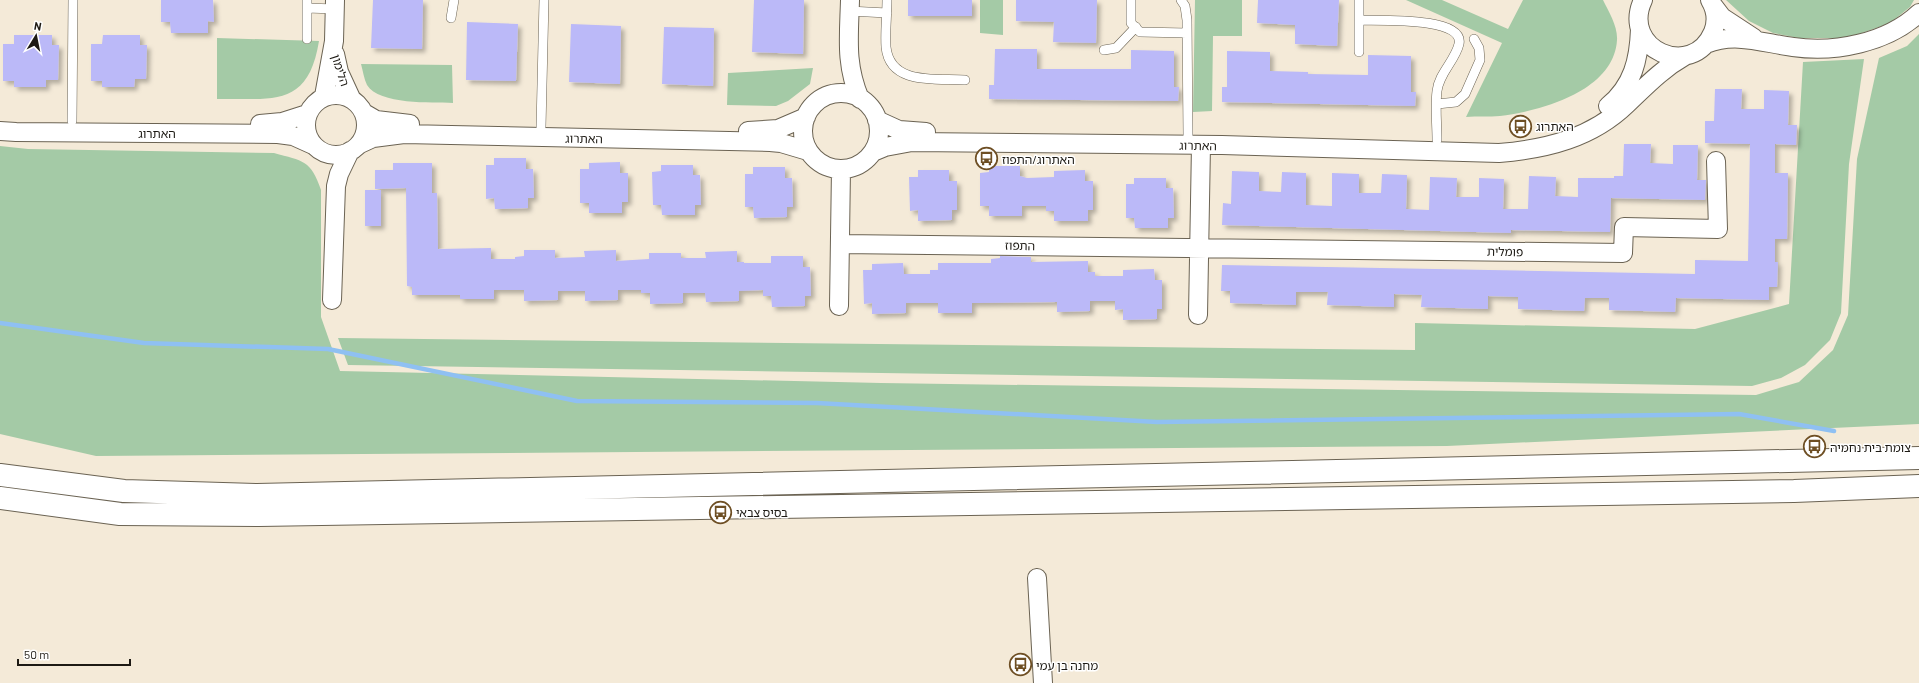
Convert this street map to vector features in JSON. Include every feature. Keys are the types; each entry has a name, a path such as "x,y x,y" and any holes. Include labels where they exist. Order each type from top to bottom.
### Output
{"main road":[{"path":"1842,459 1919,448"},
{"path":"0,475 124,491 257,495 1919,458"},
{"path":"0,498 24,503 120,514 259,516 1794,491 1919,486"},
{"path":"1794,491 1919,500"}],"street":[{"path":"1711,2 1722,17 1756,39"},
{"path":"1706,44 1711,37 1715,25 1715,12 1711,2"},
{"name":"הלימון","path":"335,4 334,41 336,60 339,72 351,98"},
{"path":"828,96 846,94 860,99 873,111 877,120 879,136 873,152 860,165 841,169 823,164 808,151 803,136 806,117 814,105 828,96 837,81 840,71 847,4"},
{"path":"847,4 849,64 860,99"},
{"name":"האתרוג","path":"873,152 885,147 912,142 1512,140 1553,134 1572,128 1593,118 1618,99 1626,88 1637,62 1639,11"},
{"path":"1639,11 1647,42 1660,53 1676,57 1685,56"},
{"path":"1706,44 1714,41 1736,38 1756,39 1794,47 1833,48 1871,40 1898,30 1919,13"},
{"name":"הלימון","path":"324,96 334,41"},
{"name":"האתרוג","path":"877,120 887,126 910,132 1194,140 1499,153 1535,149 1572,139 1594,129 1614,116 1627,105 1660,72 1685,56 1697,51 1706,44"},
{"path":"332,300 336,186 342,168 366,132 366,120 360,105 351,98 338,94 324,96 311,106 307,114 306,129 317,148 329,161 336,186"},
{"name":"האתרוג","path":"364,113 376,120 401,124 753,131 778,129 806,117"},
{"name":"האתרוג","path":"0,120 265,124 282,122 307,114"},
{"name":"האתרוג","path":"0,131 278,134 293,136 317,148"},
{"name":"האתרוג","path":"355,148 373,138 404,134 770,142 781,143 808,151"},
{"path":"1194,140 1199,247 1198,315"},
{"path":"317,148 329,154 339,155 355,148"},
{"name":"פומלית","path":"1199,247 1623,253 1624,227 1718,229 1716,161"},
{"path":"839,306 841,169"},
{"name":"התפוז","path":"840,244 1199,247"},
{"path":"1037,578 1043,683"}],"lane":[{"path":"72,121 73,0"},
{"path":"451,18 454,0"},
{"path":"541,126 544,0"},
{"path":"887,0 886,47 889,60 896,69 910,76 965,80"},
{"path":"1131,0 1131,23 1140,32 1187,33"},
{"path":"1181,0 1185,6 1194,140"},
{"path":"1359,0 1359,52"},
{"path":"306,39 307,4 335,4"},
{"path":"847,4 887,13"},
{"path":"1359,20 1431,23 1452,30 1457,35 1460,42 1439,84 1437,104 1437,140"},
{"path":"1104,50 1116,48 1136,27"},
{"path":"1437,104 1456,102 1465,94 1480,60 1479,48 1474,39"}],"green space":[{"path":"980,0 1003,0 1003,35 980,33"},
{"path":"1195,0 1242,0 1242,36 1213,36 1212,111 1193,112"},
{"path":"1406,0 1442,0 1508,29 1523,0 1603,0 1615,25 1617,35 1613,58 1603,73 1589,85 1573,95 1554,103 1535,109 1500,116 1466,117 1502,43"},
{"path":"1726,0 1914,0 1910,7 1890,23 1848,38 1799,38 1773,33 1749,21"},
{"path":"1919,34 1919,424 1447,446 96,456 0,434 0,146 28,149 274,153 305,163 314,173 321,190 321,317 340,371 881,383 1756,395 1799,382 1833,350 1848,315 1857,159 1879,58 1907,46"},
{"path":"217,38 319,41 314,63 306,79 296,89 284,95 271,98 217,99"},
{"path":"1864,59 1849,164 1841,313 1830,340 1805,365 1781,378 1752,386 348,365 338,338 1415,350 1415,323 1695,329 1789,304 1803,62"},
{"path":"361,64 452,65 453,103 407,101 383,96 373,91 367,85"},
{"path":"813,68 810,84 788,101 776,106 727,105 728,73"}],"building":[{"path":"161,0 213,0 214,22 208,21 208,33 171,33 170,22 161,22"},
{"path":"373,0 423,0 422,49 371,48"},
{"path":"754,0 804,0 803,54 752,52"},
{"path":"908,0 972,0 972,16 908,16"},
{"path":"1016,0 1097,0 1096,43 1053,42 1054,22 1016,21"},
{"path":"1258,0 1339,0 1337,46 1295,44 1295,25 1257,23"},
{"path":"467,22 518,24 516,81 466,80"},
{"path":"571,24 621,26 620,84 569,82"},
{"path":"664,27 714,28 713,86 662,84"},
{"path":"14,35 52,35 52,45 59,45 58,80 46,80 46,87 14,87 14,81 3,81 3,44 14,44"},
{"path":"103,35 140,35 140,45 147,45 146,79 135,79 134,87 102,87 102,81 91,81 91,44 102,44"},
{"path":"995,49 1037,49 1037,69 1131,69 1131,50 1174,51 1174,87 1179,87 1178,101 989,99 989,85 994,85"},
{"path":"1227,51 1270,52 1270,71 1308,72 1308,74 1368,75 1368,55 1411,56 1411,92 1416,92 1415,106 1222,102 1222,87 1227,87"},
{"path":"1715,89 1742,89 1741,109 1764,109 1764,90 1789,91 1788,125 1797,125 1796,145 1775,144 1775,173 1788,173 1787,239 1775,239 1775,262 1778,262 1777,287 1769,287 1769,300 1676,298 1675,312 1609,310 1609,298 1585,298 1584,311 1518,309 1518,297 1488,296 1488,309 1421,307 1422,295 1394,294 1394,307 1327,305 1328,292 1296,292 1296,305 1230,303 1230,291 1221,291 1222,265 1695,274 1695,260 1748,261 1750,144 1705,143 1705,121 1714,121"},
{"path":"1624,144 1651,144 1650,163 1673,164 1673,145 1698,145 1697,180 1706,180 1705,200 1611,198 1610,232 1511,230 1511,233 1222,225 1223,203 1231,204 1232,171 1259,172 1259,191 1281,192 1282,172 1306,173 1306,205 1332,206 1332,173 1359,174 1359,193 1381,193 1382,174 1407,175 1406,209 1429,210 1430,177 1457,178 1456,197 1479,197 1479,178 1504,179 1503,209 1528,209 1529,176 1556,177 1555,196 1578,197 1578,178 1614,178 1614,176 1623,176"},
{"path":"494,158 526,158 526,169 533,169 534,198 528,198 528,208 495,209 494,198 486,199 486,165 494,165"},
{"path":"620,162 620,173 628,173 628,202 622,202 622,213 589,213 589,203 580,203 580,169 589,169 589,163"},
{"path":"393,163 432,163 432,193 437,193 438,249 491,248 491,259 515,259 515,257 524,256 524,250 555,250 555,258 585,257 584,251 616,250 616,261 649,259 649,253 681,253 681,258 706,258 705,252 737,251 737,262 744,263 771,263 771,256 803,256 803,267 810,267 811,296 805,296 805,306 772,307 771,296 763,296 763,290 739,291 739,301 706,302 705,293 683,293 683,303 650,304 650,293 641,293 641,290 618,290 618,300 585,301 585,291 558,291 558,300 524,301 524,290 494,290 494,299 460,299 460,295 412,295 412,287 407,286 406,188 375,189 375,170 393,170"},
{"path":"661,165 693,165 693,175 700,175 701,205 695,205 695,215 662,215 661,205 653,205 652,172 661,171"},
{"path":"989,166 1020,166 1020,176 1027,178 1054,177 1054,171 1085,170 1085,181 1093,181 1093,210 1088,210 1088,221 1054,221 1054,211 1046,211 1046,206 1022,206 1022,216 989,216 989,206 980,206 980,173 989,172"},
{"path":"753,167 785,167 785,178 792,178 793,207 787,207 787,217 754,218 753,207 745,207 745,174 753,174"},
{"path":"918,170 949,170 949,181 957,181 957,210 952,210 952,220 918,221 918,210 910,211 909,177 918,177"},
{"path":"1134,178 1166,178 1166,188 1173,188 1174,218 1168,218 1168,228 1135,228 1134,218 1126,218 1126,184 1134,184"},
{"path":"365,190 381,190 381,226 365,226"},
{"path":"1000,256 1031,257 1031,262 1088,261 1088,272 1095,272 1095,276 1123,276 1123,270 1154,269 1155,280 1162,280 1162,309 1157,309 1157,319 1123,320 1123,309 1115,310 1115,301 1090,301 1090,311 1057,312 1057,302 972,303 972,313 938,313 938,303 906,303 906,313 872,314 872,303 864,304 863,270 872,270 872,264 903,263 904,274 930,274 930,270 938,270 938,263 991,263 991,259 1000,258"}],"waterway":[{"path":"0,323 144,343 328,349 577,401 817,403 1157,422 1739,414 1834,431"}],"place":[{"name":"האתרוג","path":"1521,126"},
{"name":"האתרוג/התפוז","path":"986,159"},
{"name":"צומת בית נחמיה","path":"1815,447"},
{"name":"בסיס צבאי","path":"721,512"},
{"name":"מחנה בן עמי","path":"1021,665"}]}
